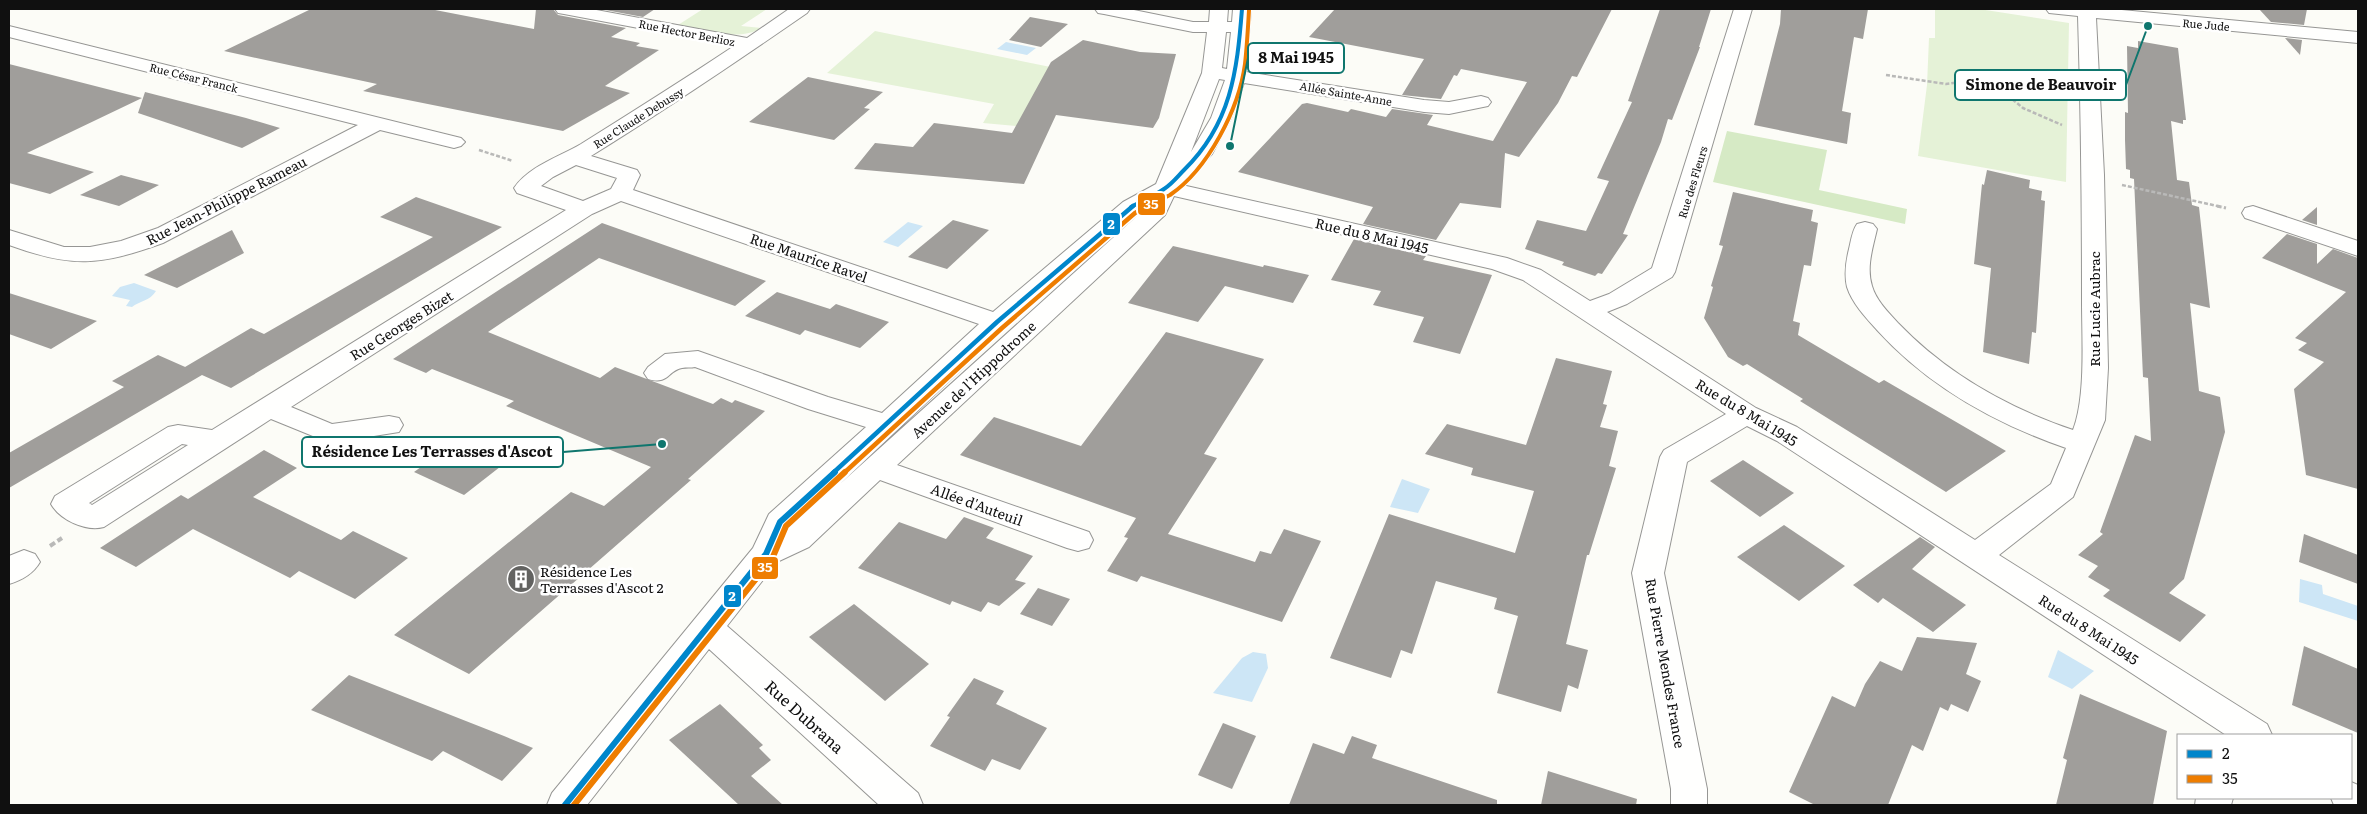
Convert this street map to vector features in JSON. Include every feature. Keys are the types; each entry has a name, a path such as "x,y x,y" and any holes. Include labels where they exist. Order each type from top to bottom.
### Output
{"street":[{"name":"Rue Hector Berlioz","path":"564,9 750,44"},
{"name":"Rue Claude Debussy","path":"584,209 524,188 545,172 574,157 673,96 802,9"},
{"path":"1104,9 1193,27 1217,18 1241,18 1236,75 1221,118 1201,154 1166,188"},
{"name":"Rue des Fleurs","path":"1588,311 1618,299 1664,272 1743,9"},
{"name":"Rue Jude","path":"2055,9 2358,37"},
{"name":"Rue Lucie Aubrac","path":"1974,555 1993,544 2063,490 2091,420 2095,368 2093,175 2087,13"},
{"name":"Avenue de l'Hippodrome","path":"766,554 798,539 1157,210 1177,156 1192,127 1212,72 1216,49 1217,18"},
{"name":"Rue César Franck","path":"9,32 454,142"},
{"name":"Allée Sainte-Anne","path":"1212,72 1424,106 1449,108 1481,102"},
{"name":"Rue Jean-Philippe Rameau","path":"9,237 64,254 88,254 142,242 166,233 379,122"},
{"path":"574,157 629,175 620,193 584,209"},
{"name":"Avenue de l'Hippodrome","path":"565,805 766,554 780,522 997,322 1130,207 1166,188"},
{"name":"Rue du 8 Mai 1945","path":"1166,188 1499,263 1532,275 1746,414 1787,434 2246,733"},
{"name":"Rue Maurice Ravel","path":"620,193 997,322"},
{"name":"Rue Georges Bizet","path":"94,519 584,209"},
{"path":"2253,213 2358,249"},
{"path":"1865,229 1858,262 1859,285 1868,303 1902,343 1933,369 1984,401 2043,431 2081,443"},
{"path":"657,372 674,360 698,359 818,403 887,424"},
{"path":"269,408 330,434 389,425"},
{"name":"Rue Pierre Mendes France","path":"1689,805 1689,789 1648,574 1674,457 1746,414"},
{"name":"Allée d'Auteuil","path":"876,468 1078,540"},
{"name":"Rue Dubrana","path":"706,627 905,805"}],"path":[{"path":"1886,75 1946,84 1976,80 2019,92"},
{"path":"2091,97 2036,86 2015,86 2006,95 2008,99 2019,105 2067,127 2092,132"},
{"path":"454,142 545,172"},
{"path":"2093,175 2132,188 2253,213"},
{"path":"17,567 94,519"}],"green space":[{"path":"703,9 767,9 741,26 762,28 742,34 721,34 678,25"},
{"path":"1935,9 1979,9 2069,23 2066,182 1918,156 1927,85 1929,38 1935,38"},
{"path":"875,31 1080,73 1016,126 983,123 994,104 827,73"},
{"path":"1727,131 1827,150 1819,190 1907,209 1905,224 1713,182"}],"water":[{"path":"1006,42 1036,48 1027,55 997,49"},
{"path":"908,222 923,226 898,247 883,242"},
{"path":"134,283 156,291 148,299 132,307 126,306 130,300 112,296 120,287"},
{"path":"1402,479 1430,489 1418,513 1390,507"},
{"path":"2300,579 2322,585 2323,594 2358,606 2358,621 2299,602"},
{"path":"2058,650 2094,671 2072,689 2048,677"},
{"path":"1253,652 1266,654 1268,668 1252,702 1213,693 1242,658"}],"building":[{"path":"311,9 430,9 534,29 536,9 553,9 558,15 626,28 611,37 640,43 636,46 659,50 605,86 630,93 563,131 363,91 377,84 224,51"},
{"path":"600,9 655,9 643,17"},
{"path":"1335,9 1612,9 1577,77 1572,76 1558,103 1519,157 1505,153 1501,208 1460,203 1436,240 1363,224 1373,207 1238,172 1302,104 1307,103 1348,112 1351,109 1386,117 1392,109 1433,115 1427,125 1493,141 1527,82 1461,69 1457,76 1454,75 1441,99 1402,95 1424,59 1309,37"},
{"path":"1660,9 1711,9 1700,47 1672,120 1668,119 1661,142 1623,234 1628,235 1602,274 1598,273 1595,276 1562,265 1564,262 1525,249 1537,220 1586,231 1609,181 1597,178 1632,102 1628,101"},
{"path":"1781,9 1868,9 1863,39 1854,37 1842,111 1851,113 1847,144 1754,125 1780,24"},
{"path":"2259,9 2307,9 2304,25 2271,22"},
{"path":"1030,17 1068,24 1041,47 1009,40"},
{"path":"2285,38 2302,40 2300,55"},
{"path":"1083,40 1140,52 1176,54 1159,118 1153,128 1056,115 1024,184 854,169 875,143 913,147 934,123 1012,133 1051,62"},
{"path":"2138,41 2178,48 2186,120 2183,120 2183,124 2171,121 2177,180 2189,182 2192,205 2199,207 2210,308 2190,303 2199,391 2220,397 2225,432 2184,579 2169,593 2206,615 2180,642 2103,596 2110,590 2088,577 2098,566 2078,555 2103,534 2100,532 2135,435 2151,441 2148,378 2143,377 2134,179 2130,178 2130,170 2126,169 2125,140 2125,112 2128,113 2127,46 2138,48"},
{"path":"9,64 142,98 27,153 94,172 50,194 9,183"},
{"path":"808,77 883,92 864,108 870,109 834,140 749,122"},
{"path":"145,92 280,128 242,148 138,113"},
{"path":"1987,170 2030,180 2029,188 2042,191 2041,200 2045,201 2036,333 2032,332 2029,364 1983,352 1991,268 1974,264 1982,184 1984,185"},
{"path":"121,175 159,185 119,206 80,195"},
{"path":"1733,192 1813,210 1811,221 1818,223 1811,266 1804,265 1793,321 1800,323 1798,335 1879,383 1884,380 2006,451 1946,492 1800,401 1803,399 1747,364 1743,366 1728,357 1704,318 1723,246 1719,245"},
{"path":"416,197 502,227 231,388 202,375 9,488 9,453 124,387 112,381 158,355 185,367 251,328 264,334 433,237 380,217"},
{"path":"2317,207 2317,225 2302,220"},
{"path":"953,220 989,230 947,269 908,257"},
{"path":"602,223 766,281 735,306 599,258 488,332 600,378 615,367 713,404 721,398 732,403 735,400 765,411 688,479 691,480 469,674 394,635 571,492 604,506 651,467 506,406 514,401 432,369 426,373 393,359"},
{"path":"232,230 244,253 177,288 144,275"},
{"path":"2287,234 2317,244 2317,264 2333,249 2358,258 2358,489 2306,475 2294,389 2324,362 2298,350 2307,343 2295,338 2346,292 2262,258"},
{"path":"1354,239 1426,256 1423,260 1492,275 1460,354 1413,342 1424,317 1373,305 1381,291 1331,280"},
{"path":"1173,246 1263,267 1264,265 1309,275 1293,303 1225,286 1198,322 1128,303"},
{"path":"777,292 830,309 836,304 889,322 860,348 805,330 800,335 745,316"},
{"path":"9,293 97,321 51,349 9,334"},
{"path":"1166,332 1264,359 1204,454 1217,458 1168,534 1255,562 1260,551 1271,554 1284,529 1321,541 1282,622 1141,576 1137,582 1107,571 1128,538 1124,537 1136,518 960,455 994,417 1081,446"},
{"path":"1556,358 1612,371 1603,404 1607,405 1600,427 1618,431 1609,466 1616,468 1589,555 1587,555 1566,644 1588,650 1578,689 1568,685 1561,712 1497,693 1518,616 1494,609 1497,598 1436,581 1412,654 1401,650 1391,678 1330,658 1389,514 1515,553 1534,491 1471,475 1473,468 1425,454 1447,424 1526,445"},
{"path":"456,442 505,463 464,495 414,472"},
{"path":"264,450 297,468 253,497 341,540 353,531 408,558 355,599 299,571 290,578 193,529 136,567 100,548 181,495 188,499"},
{"path":"1743,460 1794,493 1760,517 1710,481"},
{"path":"964,517 994,528 986,538 1033,556 1015,580 1026,583 999,606 988,602 981,612 952,601 950,605 858,568 899,522 946,539"},
{"path":"1784,525 1845,566 1799,601 1737,557"},
{"path":"2304,534 2358,555 2358,584 2299,562"},
{"path":"1920,537 1935,547 1912,569 1966,605 1933,632 1883,598 1878,603 1853,585"},
{"path":"1038,588 1070,599 1052,626 1020,614"},
{"path":"854,604 929,664 885,701 809,637"},
{"path":"1917,637 1977,643 1966,674 1981,681 1968,712 1951,704 1948,711 1940,707 1923,751 1912,745 1888,805 1815,805 1789,792 1832,696 1855,707 1865,684 1880,661 1902,671"},
{"path":"2304,646 2358,669 2358,733 2292,705"},
{"path":"349,675 533,748 502,781 443,751 432,761 311,710"},
{"path":"974,678 1004,691 996,704 1047,728 1020,770 992,759 985,771 930,746 950,717 947,716"},
{"path":"2080,694 2167,731 2153,805 2056,805 2067,760 2063,758"},
{"path":"720,704 763,745 759,748 771,760 751,776 783,805 739,805 669,740"},
{"path":"1223,723 1256,736 1232,789 1198,775"},
{"path":"1352,736 1377,745 1372,758 1497,800 1497,805 1289,805 1313,743 1344,754"},
{"path":"1548,771 1637,799 1636,805 1541,805"}],"transit line":[{"name":"2","path":"565,805 766,554 780,522 997,322 1131,207 1166,188 1201,154 1221,118 1233,86 1238,64 1242,9"},
{"name":"35","path":"574,805 772,559 786,526 1002,328 1135,213 1171,194 1207,159 1228,121 1240,88 1245,65 1249,10"}],"place":[{"name":"Simone de Beauvoir","path":"2148,26"},
{"name":"8 Mai 1945","path":"1230,146"},
{"name":"Résidence Les Terrasses d'Ascot","path":"662,444"},
{"name":"Résidence Les Terrasses d'Ascot 2","path":"521,579"}]}
